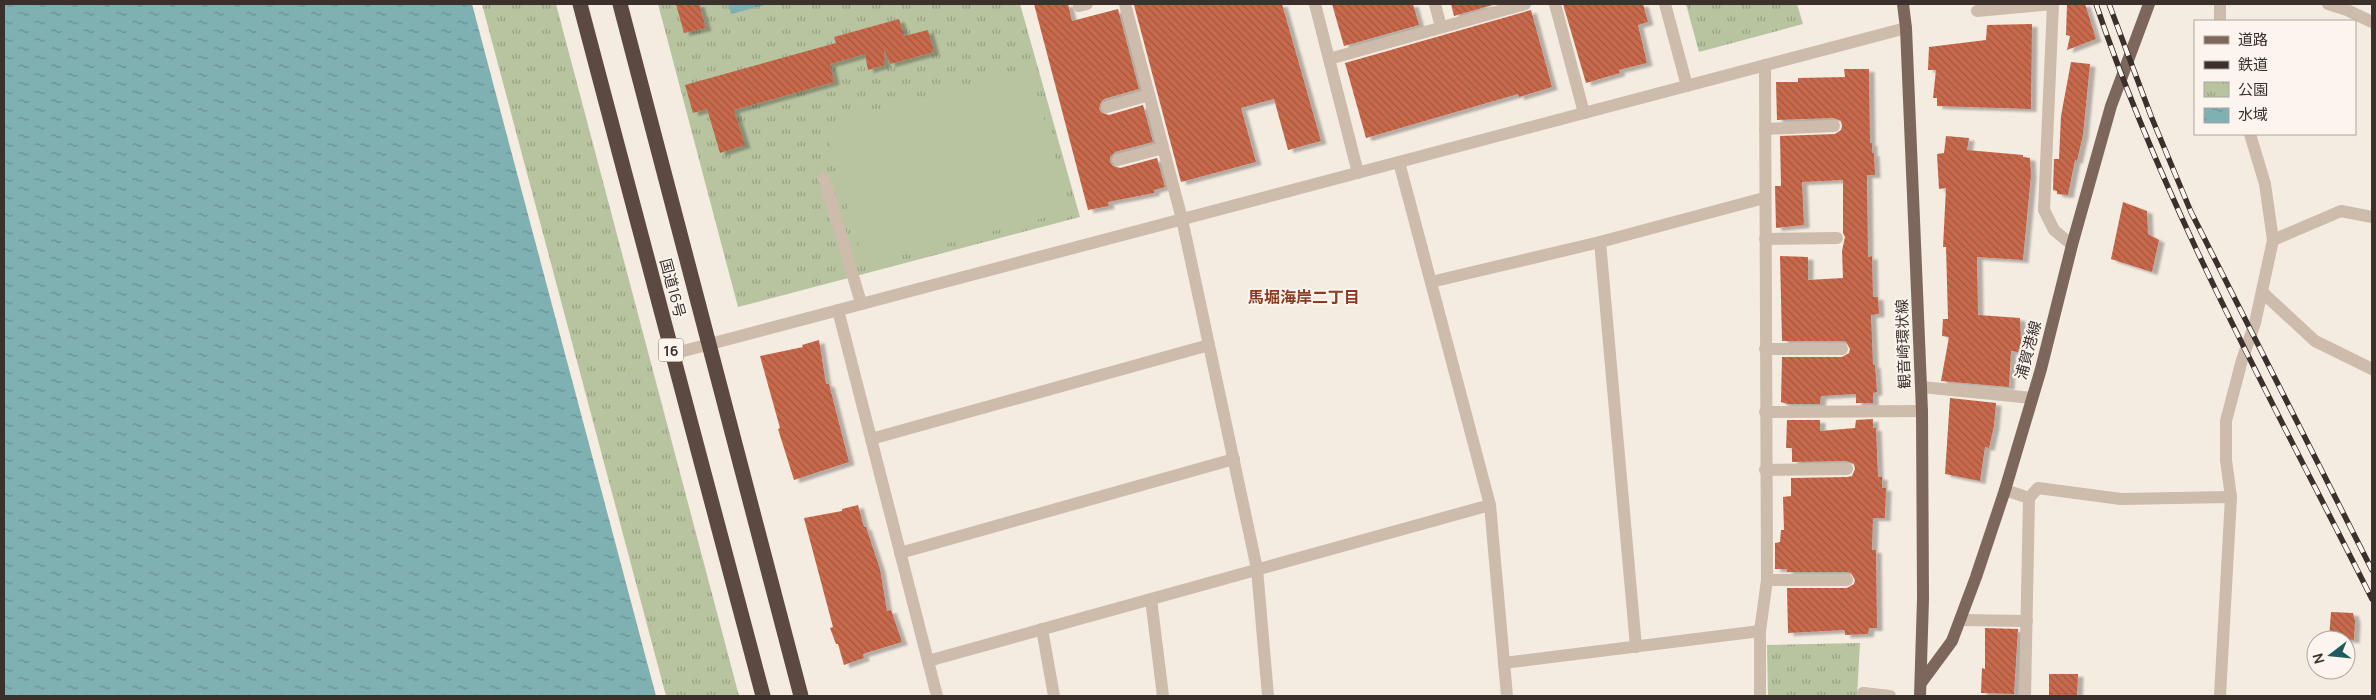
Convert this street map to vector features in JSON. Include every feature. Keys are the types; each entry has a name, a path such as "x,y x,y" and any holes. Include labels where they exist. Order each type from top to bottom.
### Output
{"highway":[{"name":"国道16号","path":"580,4 763,696"},
{"name":"国道16号","path":"620,4 801,696"}],"main road":[{"name":"観音崎環状線","path":"1903,4 1906,28 1922,387 1921,690"},
{"name":"浦賀港線","path":"1921,690 1952,641 2006,490 2111,106 2149,4"}],"street":[{"path":"1125,4 1182,219 1257,569 1268,696"},
{"path":"1315,4 1358,173"},
{"path":"1435,4 1442,27"},
{"path":"1329,59 1525,4"},
{"path":"1555,4 1584,113"},
{"path":"1665,4 1687,86"},
{"path":"1977,11 2052,4 2044,210 2054,230 2072,244"},
{"path":"2220,4 2220,20"},
{"path":"2328,4 2347,10 2372,22"},
{"path":"672,354 1906,28"},
{"path":"1760,696 1760,631 1767,580 1764,239 1765,65"},
{"path":"1107,107 1149,95"},
{"path":"1765,129 1834,126"},
{"path":"2220,696 2231,497 2226,460 2226,421 2242,360 2255,323 2273,240 2265,184 2250,135"},
{"path":"1118,160 1163,148"},
{"path":"1399,162 1490,505 1507,696"},
{"path":"824,178 861,304"},
{"path":"1431,282 1600,242 1764,198"},
{"path":"2273,240 2341,210 2372,217"},
{"path":"1764,239 1837,238"},
{"path":"1600,242 1636,647"},
{"path":"2262,292 2315,341 2372,369"},
{"path":"838,310 937,696"},
{"path":"871,439 1209,345"},
{"path":"1766,349 1842,349"},
{"path":"1922,387 2032,398"},
{"path":"1765,412 1922,410"},
{"path":"900,553 1234,459"},
{"path":"1765,470 1847,469"},
{"path":"2025,696 2029,498 2038,488 2121,499 2231,497"},
{"path":"2006,490 2029,498"},
{"path":"928,660 1490,505"},
{"path":"1767,580 1847,580"},
{"path":"1151,599 1163,696"},
{"path":"1960,620 2027,621"},
{"path":"1042,629 1054,696"},
{"path":"1504,663 1760,631"},
{"path":"1863,693 1890,696"}],"green space":[{"path":"482,4 556,4 739,696 666,696"},
{"path":"658,4 1020,4 1080,217 738,307"},
{"path":"1686,4 1797,4 1803,24 1699,52"},
{"path":"1030,69 1070,211 864,265 825,125"},
{"path":"1860,643 1857,696 1768,696 1767,645"}],"water":[{"path":"4,4 472,4 656,696 4,696"},
{"path":"728,4 769,4 731,14"}],"building":[{"path":"676,4 699,4 706,28 684,33"},
{"path":"1034,4 1068,4 1072,21 1118,9 1139,89 1104,99 1099,109 1102,113 1109,115 1143,105 1153,142 1115,152 1110,157 1110,162 1113,166 1120,168 1157,158 1165,187 1154,190 1154,193 1108,202 1109,206 1088,210"},
{"path":"1282,4 1321,141 1288,150 1274,99 1241,108 1256,162 1181,182 1134,5"},
{"path":"1332,4 1413,4 1419,25 1344,46"},
{"path":"1451,4 1496,4 1454,16"},
{"path":"1563,4 1643,4 1648,22 1638,25 1647,63 1619,70 1620,73 1586,83"},
{"path":"2067,4 2085,4 2096,39 2067,50 2070,36 2066,35"},
{"path":"1531,10 1552,87 1519,97 1518,94 1366,138 1345,63"},
{"path":"899,19 904,36 928,30 934,52 890,64 884,49 885,65 868,70 865,54 830,64 834,82 734,110 745,145 720,153 707,109 693,113 685,85 836,43 834,37"},
{"path":"2032,24 2031,109 1937,106 1937,98 1933,98 1936,70 1928,70 1929,47 1986,40 1987,25"},
{"path":"2071,62 2090,64 2083,135 2077,161 2075,160 2068,195 2057,194 2057,191 2053,190 2054,159 2059,159 2061,116"},
{"path":"1844,69 1869,69 1870,143 1872,143 1872,153 1874,153 1875,175 1867,175 1868,257 1872,256 1873,297 1878,297 1879,314 1871,315 1873,365 1875,365 1877,392 1873,393 1873,403 1856,403 1856,394 1821,396 1820,404 1787,404 1781,402 1782,357 1842,357 1849,353 1850,349 1846,342 1842,341 1782,341 1780,256 1808,257 1808,280 1843,278 1842,251 1845,237 1843,233 1843,180 1802,182 1804,225 1776,228 1775,186 1781,186 1780,136 1835,134 1841,130 1842,126 1841,121 1834,118 1777,120 1776,82 1798,82 1798,78 1845,77"},
{"path":"1946,136 1969,138 1967,150 2023,155 2023,157 2030,158 2031,175 2023,260 1977,257 1978,315 2020,318 2021,342 2018,352 2011,351 2009,387 1941,381 1949,337 1942,336 1943,319 1948,319 1946,247 1943,247 1946,188 1939,189 1937,154 1944,153"},
{"path":"2123,202 2147,211 2148,234 2159,240 2152,272 2111,259"},
{"path":"819,340 826,384 829,384 849,462 794,480 778,429 780,428 760,356 803,347 802,345"},
{"path":"1950,398 1996,403 1994,426 1989,448 1985,447 1980,481 1945,474"},
{"path":"1873,419 1873,428 1876,428 1878,477 1882,477 1882,488 1886,488 1885,518 1873,518 1872,550 1876,550 1877,628 1869,628 1868,634 1845,635 1845,630 1788,633 1787,588 1847,588 1854,584 1855,580 1851,573 1847,572 1787,572 1787,569 1775,569 1775,543 1780,542 1781,530 1784,530 1783,497 1791,496 1791,478 1847,477 1852,476 1855,469 1854,464 1847,461 1792,462 1792,448 1786,448 1787,420 1820,420 1820,431 1855,428 1856,420"},
{"path":"858,505 880,569 887,611 891,610 902,642 863,654 864,658 844,665 838,644 836,644 830,628 833,627 804,518 842,511 842,509"},
{"path":"2331,612 2353,613 2355,630 2330,630"},
{"path":"1985,628 2018,629 2014,694 1981,693 1982,668 1985,669"},
{"path":"2049,674 2078,674 2077,696 2049,696"}],"railway":[{"path":"2096,4 2124,81 2188,232 2260,380 2372,599"},
{"path":"2109,4 2151,116 2191,212 2372,570"}],"district":[{"name":"馬堀海岸二丁目","path":"1304,297"}]}
